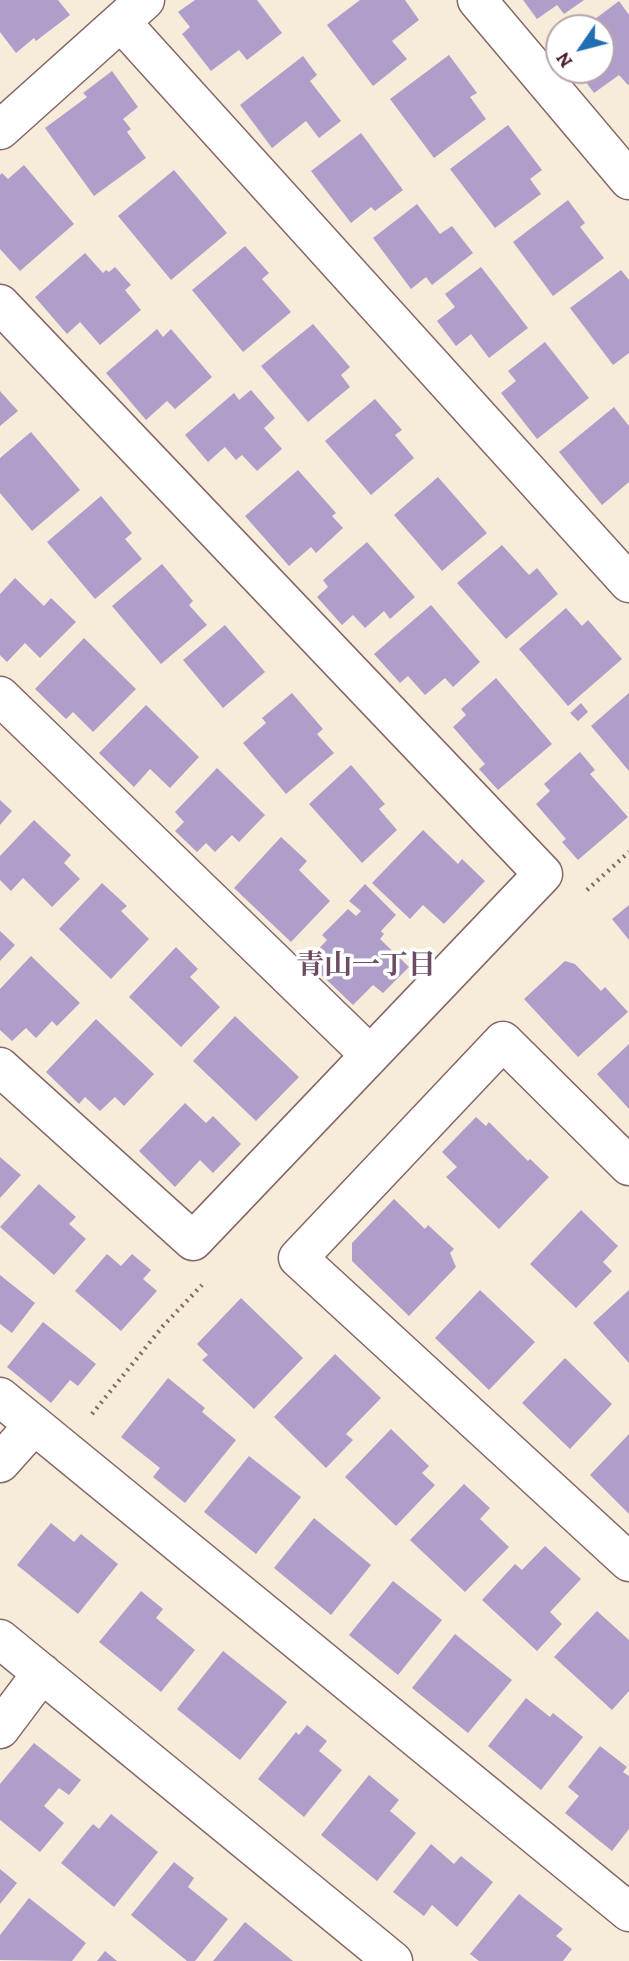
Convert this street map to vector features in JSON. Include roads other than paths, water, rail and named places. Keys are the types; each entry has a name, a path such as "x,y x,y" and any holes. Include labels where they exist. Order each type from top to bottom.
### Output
{"street":[{"path":"477,0 629,180"},
{"path":"0,130 133,11 629,583"},
{"path":"0,304 543,874 194,1241 0,1067"},
{"path":"0,696 370,1055"},
{"path":"629,1166 503,1041 298,1258 629,1562"},
{"path":"0,1397 629,1912"},
{"path":"0,1463 34,1425"},
{"path":"0,1639 393,1961"},
{"path":"0,1729 42,1673"}],"district":[{"name":"青山一丁目","path":"366,967"}]}
